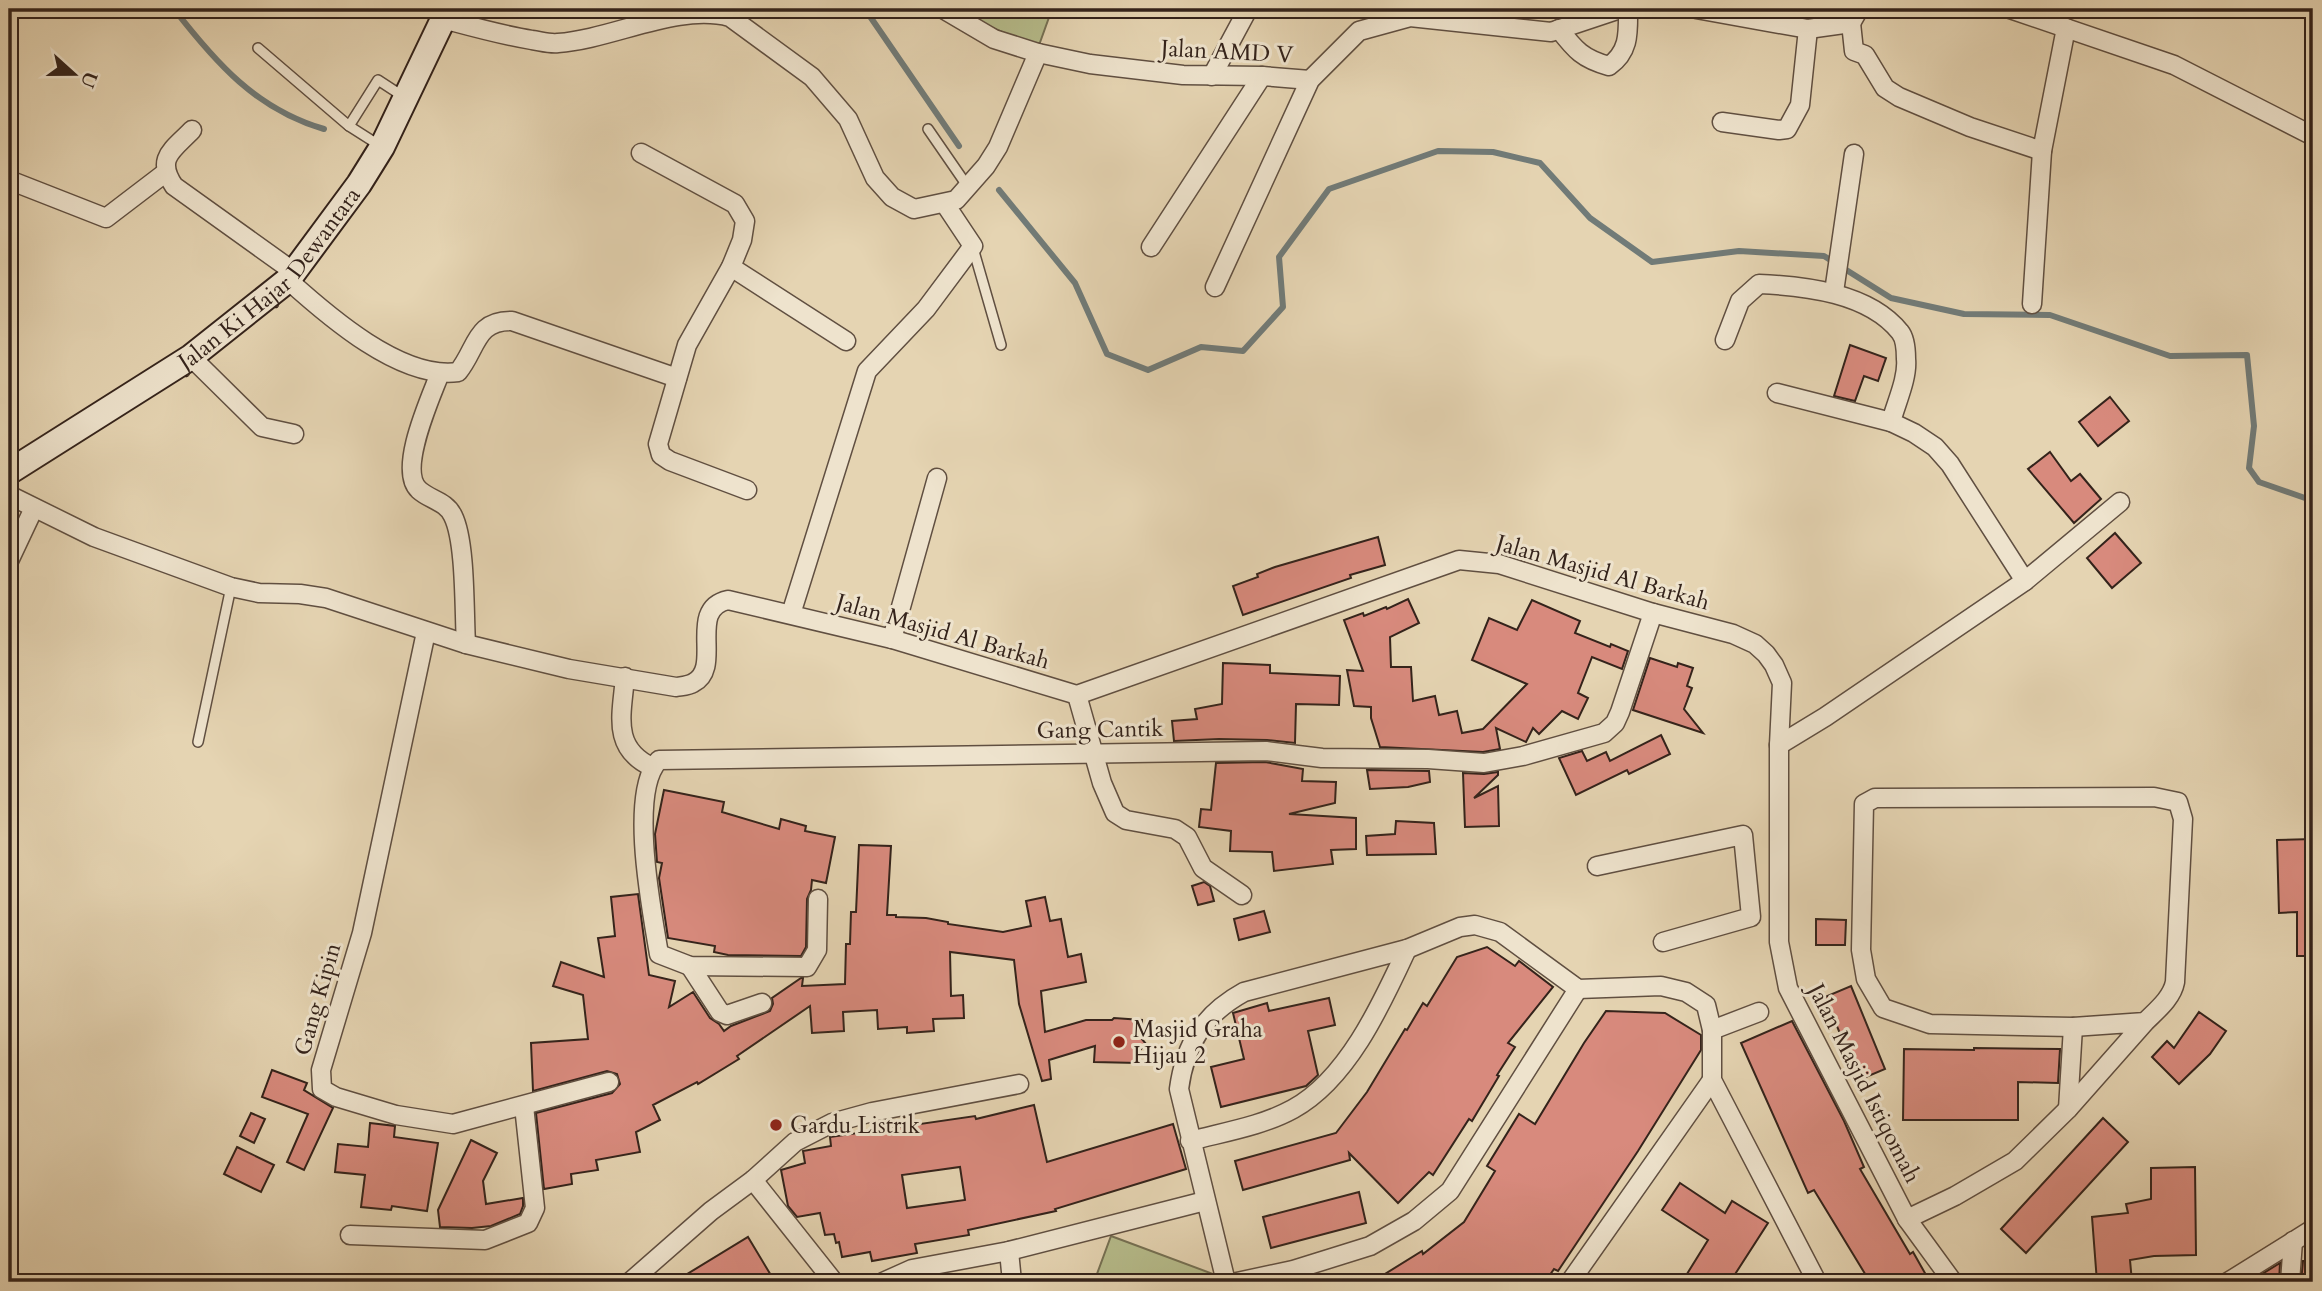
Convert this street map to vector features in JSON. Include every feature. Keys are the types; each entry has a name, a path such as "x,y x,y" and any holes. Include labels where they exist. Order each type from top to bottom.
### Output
{"main road":[{"name":"Jalan Ki Hajar Dewantara","path":"9,472 191,357 291,276 359,184 397,93 446,13"}],"street":[{"name":"Jalan AMD V","path":"943,9 994,39 1038,53 1090,64 1183,75 1262,76 1310,80 1359,32 1410,17 1551,32 1620,9"},
{"path":"1212,76 1248,9"},
{"path":"1559,29 1572,46 1589,61 1609,66 1621,58 1628,39 1628,9"},
{"path":"2010,9 2174,65 2313,136"},
{"path":"1705,10 1808,29 1855,16 1854,51 1865,55 1885,88 1899,97 1970,127 2042,151"},
{"path":"446,13 501,35 555,44 595,38 687,13 730,17 812,77 848,119 875,178 892,198 914,209 956,201 968,187 998,147 1038,53"},
{"path":"2032,304 2042,151 2066,28"},
{"path":"1722,122 1787,129 1800,105 1808,29"},
{"path":"1151,247 1262,76"},
{"path":"1215,287 1310,80"},
{"path":"192,130 166,157 165,173 174,186 291,276 316,305 377,350 409,365 443,373 458,372 487,326 498,321 512,321 677,379"},
{"path":"641,153 738,207 745,221 731,267 687,345 658,437 658,450 670,461 747,490"},
{"path":"1835,283 1854,154"},
{"path":"9,180 106,218 165,173"},
{"path":"791,614 867,371 926,309 973,246 945,204"},
{"path":"731,267 846,341"},
{"path":"1725,340 1740,301 1759,284 1835,283 1880,314 1902,334 1907,362 1891,422"},
{"path":"191,357 262,427 294,434"},
{"path":"443,373 417,438 411,475 418,489 448,508 454,517 461,559 466,644"},
{"path":"1777,393 1891,422 1934,447 1950,464 2025,581"},
{"path":"892,639 937,478"},
{"name":"Jalan Masjid Al Barkah","path":"9,495 94,537 231,587 259,593 326,598 466,644 569,669 676,687 693,683 700,677 706,660 708,615 719,601 728,600 892,639 1077,695 1459,560 1499,564 1653,613 1733,634 1755,644 1774,665 1782,683 1781,806"},
{"path":"1780,752 1810,724 1825,717 2025,581 2120,502"},
{"path":"9,561 34,508"},
{"name":"Gang Cantik","path":"652,767 659,760 1266,751 1322,758 1428,759 1484,763 1523,756 1610,729 1620,712 1653,613"},
{"name":"Gang Kipin","path":"426,632 372,889 348,982 321,1070 322,1089 336,1097 423,1120 453,1124 609,1083"},
{"path":"625,677 622,732 630,754 652,767 644,809 647,878 659,954 690,966 807,967 817,950 818,900"},
{"path":"1077,695 1102,783 1115,813 1126,820 1175,829 1187,837 1203,868 1242,895"},
{"path":"1781,710 1810,724"},
{"path":"1907,1219 1955,1196 2015,1161 2068,1109 2164,1003 2175,982 2183,819 2178,802 2154,797 1868,800 1864,804 1861,950 1866,978 1883,1008 1930,1024 2073,1027 2145,1022"},
{"name":"Jalan Masjid Istiqomah","path":"1781,806 1779,942 1788,988 1907,1219 1953,1282"},
{"path":"1597,866 1743,835 1751,917 1663,942"},
{"path":"1747,872 1779,865"},
{"path":"1226,1282 1179,1089 1182,1068 1197,1034 1223,1004 1244,992 1407,949 1460,927 1486,927 1500,932 1578,989 1645,986 1676,989 1706,1005 1712,1030 1712,1080 1817,1282"},
{"path":"1190,1141 1267,1121 1307,1100 1326,1083 1355,1048 1386,995 1407,949"},
{"path":"690,966 720,1012 727,1015 762,1003"},
{"path":"1237,1282 1293,1270 1370,1246 1414,1221 1450,1191 1578,989"},
{"path":"1712,1030 1759,1012"},
{"path":"2068,1109 2073,1027"},
{"path":"1570,1282 1712,1080"},
{"path":"630,1282 795,1142 832,1123 872,1112 1018,1084"},
{"path":"350,1235 485,1240 528,1223 533,1216 535,1203 524,1105"},
{"path":"753,1180 834,1282"},
{"path":"883,1282 912,1269 1009,1251 1205,1201"},
{"path":"2228,1282 2313,1229"},
{"path":"2290,1282 2293,1241"},
{"path":"1009,1251 1012,1282"}],"lane":[{"path":"258,48 352,128 377,144"},
{"path":"352,128 378,80 397,93"},
{"path":"928,130 968,187"},
{"path":"973,246 1001,345"},
{"path":"198,742 231,587"}],"green space":[{"path":"951,9 1052,9 1038,48"},
{"path":"1111,1236 1213,1274 1210,1282 1094,1282"}],"building":[{"path":"1850,345 1886,358 1878,381 1864,376 1855,401 1834,396"},
{"path":"2110,397 2129,421 2098,446 2079,422"},
{"path":"2050,452 2071,481 2080,474 2101,499 2074,523 2028,469"},
{"path":"2115,533 2141,563 2112,588 2087,558"},
{"path":"1378,537 1385,565 1350,575 1351,578 1243,615 1233,586 1258,577 1257,574 1275,567"},
{"path":"1408,599 1419,623 1390,637 1391,667 1411,667 1413,701 1435,696 1439,715 1457,711 1462,733 1483,729 1527,684 1472,660 1489,618 1517,630 1532,600 1580,621 1575,633 1628,651 1622,669 1592,657 1578,693 1588,698 1578,719 1562,711 1539,734 1533,728 1526,742 1496,728 1500,749 1483,752 1380,747 1371,718 1371,707 1354,706 1347,670 1363,671 1344,620 1386,607 1387,609"},
{"path":"1650,658 1677,667 1678,663 1693,668 1687,686 1692,688 1684,709 1703,733 1633,710"},
{"path":"1223,663 1270,665 1270,673 1340,676 1339,705 1296,704 1295,743 1219,739 1174,741 1172,721 1197,719 1195,709 1222,704"},
{"path":"1661,735 1670,754 1629,774 1627,770 1576,795 1559,758 1582,751 1587,761 1606,752 1610,761"},
{"path":"1265,762 1303,769 1302,781 1336,782 1335,803 1289,814 1356,818 1356,849 1331,850 1333,864 1274,871 1272,852 1230,851 1231,831 1199,827 1201,809 1211,810 1216,763"},
{"path":"1367,770 1429,771 1430,782 1408,787 1370,789"},
{"path":"1498,772 1474,798 1498,786 1499,826 1465,827 1463,773"},
{"path":"664,790 724,802 722,812 779,829 781,819 806,826 805,831 835,837 826,883 812,880 807,899 806,947 801,956 728,955 714,952 715,946 668,938 659,878 662,863 657,862 655,834"},
{"path":"1396,821 1434,823 1436,854 1367,855 1366,836 1395,834"},
{"path":"2313,839 2313,956 2297,956 2297,912 2279,913 2277,840"},
{"path":"859,845 891,846 887,915 926,918 1003,932 1031,926 1026,901 1045,897 1050,921 1061,919 1068,957 1081,954 1086,982 1041,991 1045,1032 1086,1020 1142,1020 1141,1038 1146,1044 1139,1051 1138,1063 1094,1062 1095,1046 1049,1060 1051,1079 1042,1081 1019,1004 1014,960 950,952 951,996 963,995 964,1018 933,1019 934,1031 907,1033 907,1027 878,1029 877,1010 843,1012 844,1031 812,1033 810,1006 737,1056 739,1059 698,1084 697,1082 653,1105 660,1120 636,1132 640,1152 596,1160 598,1170 571,1174 572,1184 544,1189 536,1113 612,1093 620,1084 617,1074 607,1071 533,1091 531,1043 588,1039 583,995 553,986 561,962 604,977 598,938 615,936 611,897 638,894 649,975 675,981 669,1007 693,992 710,1018 724,1031 770,1011 772,998 801,978 802,986 845,984 846,944 850,944 851,912 856,912"},
{"path":"1204,882 1210,886 1214,901 1198,905 1192,886"},
{"path":"1264,911 1270,932 1239,940 1234,919"},
{"path":"1816,919 1846,920 1845,945 1816,945"},
{"path":"1487,947 1515,966 1519,961 1553,987 1508,1043 1515,1047 1497,1075 1499,1076 1472,1121 1469,1119 1433,1175 1429,1172 1398,1203 1349,1153 1350,1160 1243,1190 1235,1161 1336,1133 1367,1092 1423,1003 1427,1006 1457,957"},
{"path":"1851,986 1885,1069 1859,1080 1825,997"},
{"path":"1329,998 1335,1025 1308,1031 1318,1075 1306,1086 1221,1107 1211,1067 1244,1059 1233,1013 1267,1003 1269,1011"},
{"path":"1606,1011 1665,1013 1701,1035 1701,1050 1558,1271 1554,1269 1545,1282 1372,1282 1422,1251 1423,1254 1464,1222 1495,1171 1487,1166 1519,1114 1535,1124"},
{"path":"2199,1012 2226,1031 2210,1054 2179,1084 2152,1057 2167,1041 2174,1048"},
{"path":"1792,1021 1844,1121 1864,1167 1860,1169 1910,1254 1913,1252 1930,1282 1870,1282 1814,1190 1808,1193 1741,1043"},
{"path":"1904,1049 2060,1049 2058,1083 2018,1082 2018,1120 1903,1120"},
{"path":"272,1070 307,1083 304,1090 333,1108 304,1170 287,1162 308,1114 262,1097"},
{"path":"1034,1105 1047,1162 1173,1124 1186,1169 1055,1209 1056,1211 968,1230 969,1235 915,1244 917,1253 872,1261 870,1252 842,1257 834,1234 825,1235 820,1213 797,1217 788,1206 781,1170 805,1163 803,1151 831,1146 830,1137 975,1116 976,1119","holes":["960,1167 965,1200 907,1208 902,1175"]},
{"path":"251,1113 265,1119 254,1143 240,1136"},
{"path":"2103,1118 2128,1142 2026,1253 2001,1229"},
{"path":"370,1123 395,1126 394,1137 438,1143 427,1211 392,1206 391,1210 361,1207 365,1175 335,1172 338,1144 368,1147"},
{"path":"471,1140 497,1153 483,1181 486,1204 523,1198 523,1206 520,1214 491,1226 440,1227 438,1210"},
{"path":"237,1147 274,1165 261,1192 224,1174"},
{"path":"2195,1167 2196,1255 2154,1256 2130,1260 2132,1282 2097,1282 2092,1217 2128,1213 2126,1204 2151,1199 2151,1168"},
{"path":"1680,1183 1725,1213 1732,1201 1768,1223 1730,1282 1682,1282 1708,1240 1662,1210"},
{"path":"1359,1192 1366,1223 1271,1248 1263,1217"},
{"path":"748,1237 775,1282 674,1282"},
{"path":"2303,1261 2311,1261 2311,1282 2301,1282"},
{"path":"2280,1263 2279,1282 2249,1282"}],"waterway":[{"path":"174,9 239,82 278,109 324,129"},
{"path":"859,9 869,15 959,146"},
{"path":"999,190 1075,283 1107,354 1148,370 1201,347 1243,351 1283,307 1279,257 1329,189 1438,151 1493,152 1540,163 1590,218 1652,262 1739,251 1824,256 1891,298 1964,314 2050,315 2170,356 2247,355 2254,426 2249,468 2259,482 2313,503"}],"place":[{"name":"Masjid Graha Hijau 2","path":"1119,1042"},
{"name":"Gardu Listrik","path":"776,1125"}]}
